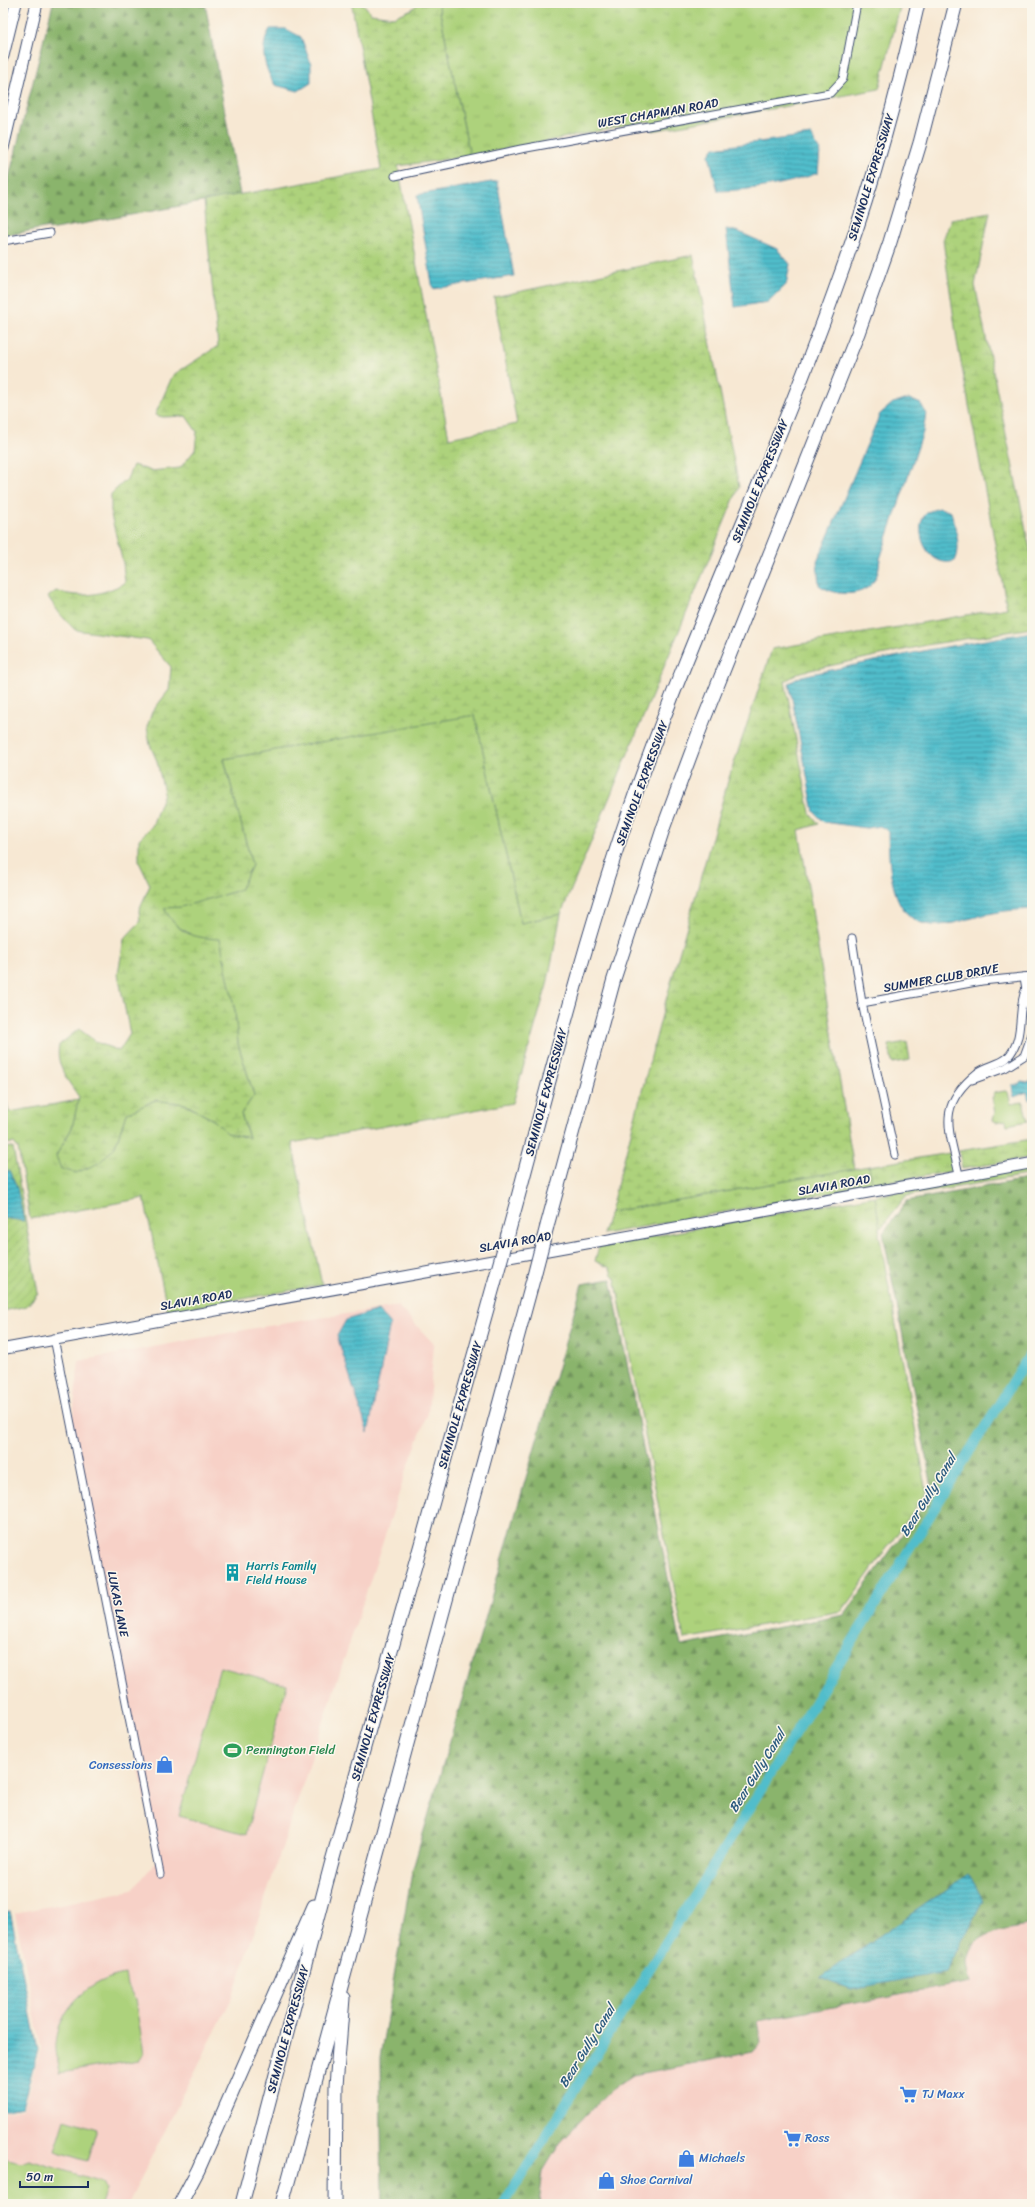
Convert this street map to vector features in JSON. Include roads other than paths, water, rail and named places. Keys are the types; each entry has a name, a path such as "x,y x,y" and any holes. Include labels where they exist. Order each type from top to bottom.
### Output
{"highway":[{"name":"SEMINOLE EXPRESSWAY","path":"242,2204 331,1865 508,1234 574,991 609,874 636,794 678,683 794,398 840,279 875,170 902,74 918,3"},
{"path":"282,2204 614,979 664,826 705,717 855,340 890,242 920,143 956,3"},
{"path":"180,2204 198,2170 246,2063 331,1865"},
{"path":"335,2204 336,2086 348,1957"}],"main road":[{"path":"3,56 16,3"},
{"path":"3,148 37,3"}],"street":[{"name":"WEST CHAPMAN ROAD","path":"395,176 521,149 830,94 843,79 857,3"},
{"path":"3,241 50,233"},
{"path":"852,938 862,1003 895,1155"},
{"name":"SUMMER CLUB DRIVE","path":"862,1003 982,981 1032,976"},
{"path":"1024,977 1032,1027"},
{"path":"959,1175 948,1127 949,1113 953,1098 978,1072 1006,1058 1014,1047 1020,1032 1022,997 1026,988"},
{"path":"968,1081 1005,1068 1024,1056 1032,1034"},
{"name":"SLAVIA ROAD","path":"3,1349 54,1338 1032,1163"},
{"name":"LUKAS LANE","path":"54,1338 160,1874"}],"water":[{"path":"270,29 286,29 301,37 311,64 311,83 298,91 275,85 268,72 264,58 264,51"},
{"path":"811,135 820,151 818,173 793,181 769,186 718,191 709,155 714,148"},
{"path":"497,181 514,276 433,289 417,195"},
{"path":"726,229 739,232 777,249 790,264 786,285 768,302 735,307"},
{"path":"909,399 921,404 926,413 923,432 880,559 877,575 872,584 858,592 841,593 825,589 819,585 817,562 880,414 893,403"},
{"path":"940,508 951,512 953,518 958,543 955,561 945,562 936,559 929,553 921,535 923,518 928,512"},
{"path":"1032,632 1032,909 998,912 959,922 939,925 922,923 910,916 901,906 895,892 889,860 888,831 880,826 866,828 824,822 814,812 789,683 802,676 928,650"},
{"path":"1032,1081 1032,1099 1029,1100 1027,1092 1014,1097 1012,1085 1019,1085 1021,1082 1028,1083"},
{"path":"9,1170 17,1188 24,1221 3,1218 3,1174"},
{"path":"378,1310 390,1324 368,1433 337,1336 346,1320"},
{"path":"969,1874 983,1900 946,1972 851,1989 820,1977"},
{"path":"10,1911 38,2050 22,2107 3,2111 3,1912"}],"waterway":[{"name":"Bear Gully Canal","path":"504,2204 1032,1351"}],"place":[{"name":"Harris Family Field House","path":"233,1573"},
{"name":"Pennington Field","path":"233,1750"},
{"name":"Consessions","path":"165,1765"},
{"name":"TJ Maxx","path":"909,2094"},
{"name":"Ross","path":"792,2138"},
{"name":"Michaels","path":"686,2158"},
{"name":"Shoe Carnival","path":"607,2180"}]}
